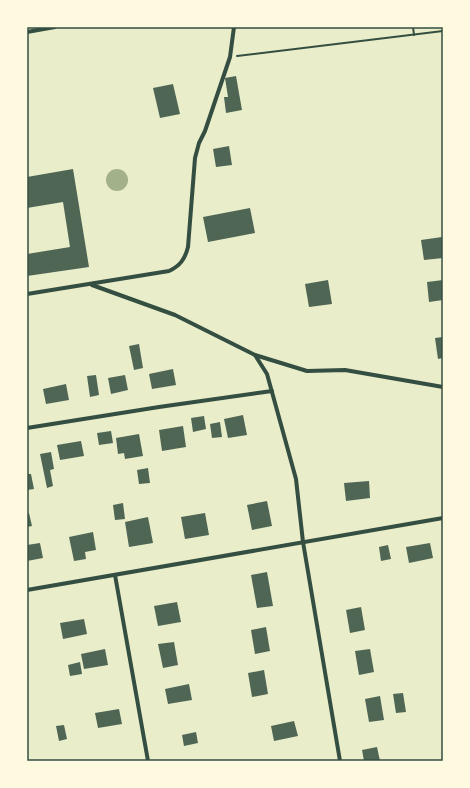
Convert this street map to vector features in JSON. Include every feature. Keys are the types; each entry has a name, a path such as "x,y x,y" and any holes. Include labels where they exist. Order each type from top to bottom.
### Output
{"street":[{"path":"27,32 55,27"},
{"path":"27,294 169,271 176,268 182,262 186,256 188,247 195,158 230,57 234,27"},
{"path":"91,284 175,315 255,355 307,371 346,370 443,387"},
{"path":"255,355 267,374 296,479 303,542 340,761"},
{"path":"27,428 272,391"},
{"path":"27,590 443,518"},
{"path":"115,575 148,761"}],"path":[{"path":"413,27 414,35"},
{"path":"230,57 443,31"}],"shaded area":[{"path":"117,169 125,172 128,180 125,188 117,191 109,188 106,180 109,172"}],"building":[{"path":"236,76 242,110 226,113 224,97 228,97 225,78"},
{"path":"173,84 180,114 160,118 153,88"},
{"path":"229,146 232,165 216,167 213,149"},
{"path":"73,169 89,267 27,276 27,254 70,247 63,202 27,208 27,177"},
{"path":"250,208 255,233 208,242 203,217"},
{"path":"442,237 443,258 424,260 421,240"},
{"path":"328,280 332,304 309,307 305,284"},
{"path":"443,280 443,300 429,302 427,282"},
{"path":"443,337 443,358 438,359 435,338"},
{"path":"139,344 143,368 134,370 129,346"},
{"path":"173,369 176,385 152,389 149,374"},
{"path":"96,375 99,395 90,397 87,376"},
{"path":"125,375 128,390 111,394 108,378"},
{"path":"66,384 69,400 46,404 43,389"},
{"path":"243,415 247,435 228,438 224,419"},
{"path":"204,416 206,429 193,432 191,418"},
{"path":"220,422 222,437 212,438 210,424"},
{"path":"183,426 186,447 162,451 159,430"},
{"path":"111,431 113,443 99,445 97,433"},
{"path":"139,434 143,456 125,459 124,453 118,454 116,438"},
{"path":"81,441 84,456 60,460 57,445"},
{"path":"51,452 54,469 50,470 53,486 47,488 40,454"},
{"path":"148,468 150,483 139,484 137,470"},
{"path":"27,474 31,474 34,489 27,490"},
{"path":"369,481 370,498 346,501 344,483"},
{"path":"267,501 272,526 252,530 247,505"},
{"path":"123,503 125,519 115,520 113,505"},
{"path":"29,513 32,526 27,527 27,514"},
{"path":"205,513 209,535 185,539 181,517"},
{"path":"148,517 153,543 129,547 125,522"},
{"path":"93,532 96,550 85,552 86,559 74,561 69,537"},
{"path":"40,543 43,558 27,561 27,545"},
{"path":"430,543 433,558 409,563 406,547"},
{"path":"388,545 391,559 381,561 379,547"},
{"path":"267,572 273,606 257,608 251,575"},
{"path":"177,602 181,622 158,626 154,606"},
{"path":"361,607 365,630 350,633 346,610"},
{"path":"84,619 87,634 63,639 60,623"},
{"path":"266,627 270,651 255,654 251,630"},
{"path":"174,642 178,665 163,668 158,644"},
{"path":"105,649 108,665 84,669 81,654"},
{"path":"370,649 374,672 359,675 355,651"},
{"path":"80,662 82,674 70,676 68,665"},
{"path":"264,670 268,694 252,697 248,673"},
{"path":"189,684 192,700 168,704 165,689"},
{"path":"403,693 406,712 396,713 393,694"},
{"path":"380,696 384,720 369,722 365,699"},
{"path":"119,709 122,724 98,728 95,713"},
{"path":"294,721 298,736 274,741 271,726"},
{"path":"64,725 67,739 59,741 56,726"},
{"path":"196,732 198,743 184,746 182,735"},
{"path":"377,747 380,761 364,761 362,750"}]}
